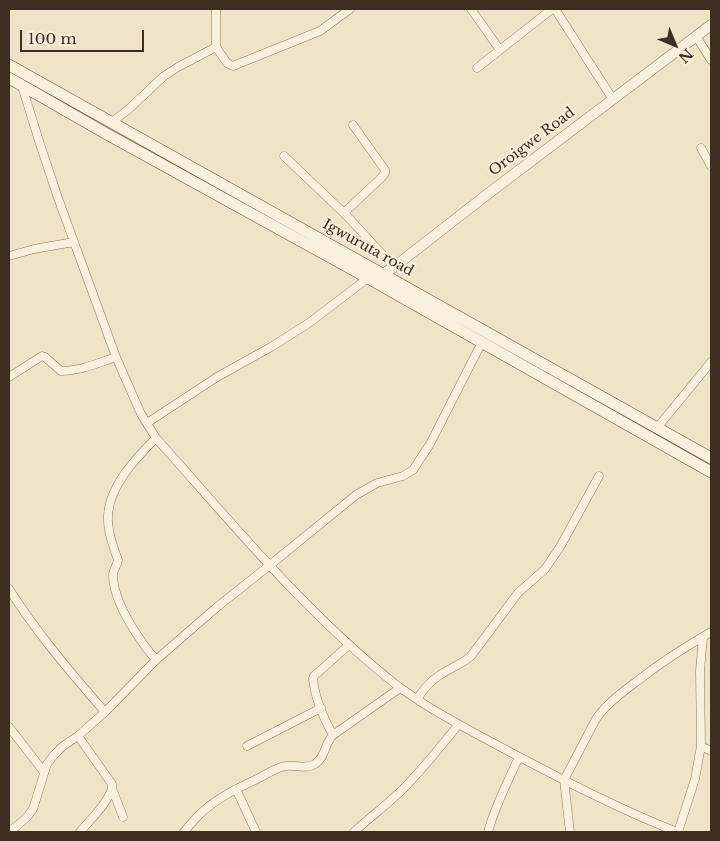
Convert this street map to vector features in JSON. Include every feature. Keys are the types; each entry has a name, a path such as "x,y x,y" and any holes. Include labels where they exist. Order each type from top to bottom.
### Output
{"main road":[{"name":"Igwuruta road","path":"9,65 711,458"},
{"name":"Igwuruta road","path":"9,78 711,472"}],"street":[{"path":"216,9 216,47 227,63 233,66 320,31 350,9"},
{"path":"472,9 500,50"},
{"path":"477,68 554,9 612,98"},
{"name":"Oroigwe Road","path":"368,278 382,274 394,267 612,98 711,25"},
{"path":"696,36 711,60"},
{"path":"112,122 164,76 216,47"},
{"path":"22,86 74,242 116,357 133,397 156,438 270,566 314,612 349,645 400,688 458,725 519,757 629,812 677,832 695,779 701,746 700,671 703,637"},
{"path":"346,215 346,211 382,177 385,171 352,124"},
{"path":"700,148 711,166"},
{"path":"284,156 346,215 394,267"},
{"path":"9,256 34,249 74,242"},
{"path":"147,423 216,377 310,323 368,278"},
{"path":"9,831 17,826 33,809 47,764 63,746 78,736 105,712 156,660 217,607 356,495 378,483 403,476 413,470 430,444 482,342"},
{"path":"9,377 44,356 60,371 83,368 116,357"},
{"path":"657,428 711,362"},
{"path":"156,438 127,470 116,488 108,515 109,528 118,560 113,572 115,589 131,627 156,660"},
{"path":"416,699 432,681 471,656 518,593 545,569 560,547 599,476"},
{"path":"9,589 62,662 105,712"},
{"path":"570,832 564,780 600,712 621,693 657,666 711,632"},
{"path":"333,735 320,708 313,679 349,645"},
{"path":"184,832 204,810 236,789 285,766 307,768 315,764 321,759 333,735 400,688"},
{"path":"247,746 320,708"},
{"path":"354,832 406,786 458,725"},
{"path":"9,727 44,772"},
{"path":"78,736 112,784 123,817"},
{"path":"701,746 711,751"},
{"path":"488,832 498,803 519,757"},
{"path":"80,832 105,802 112,788"},
{"path":"236,789 256,832"}]}
